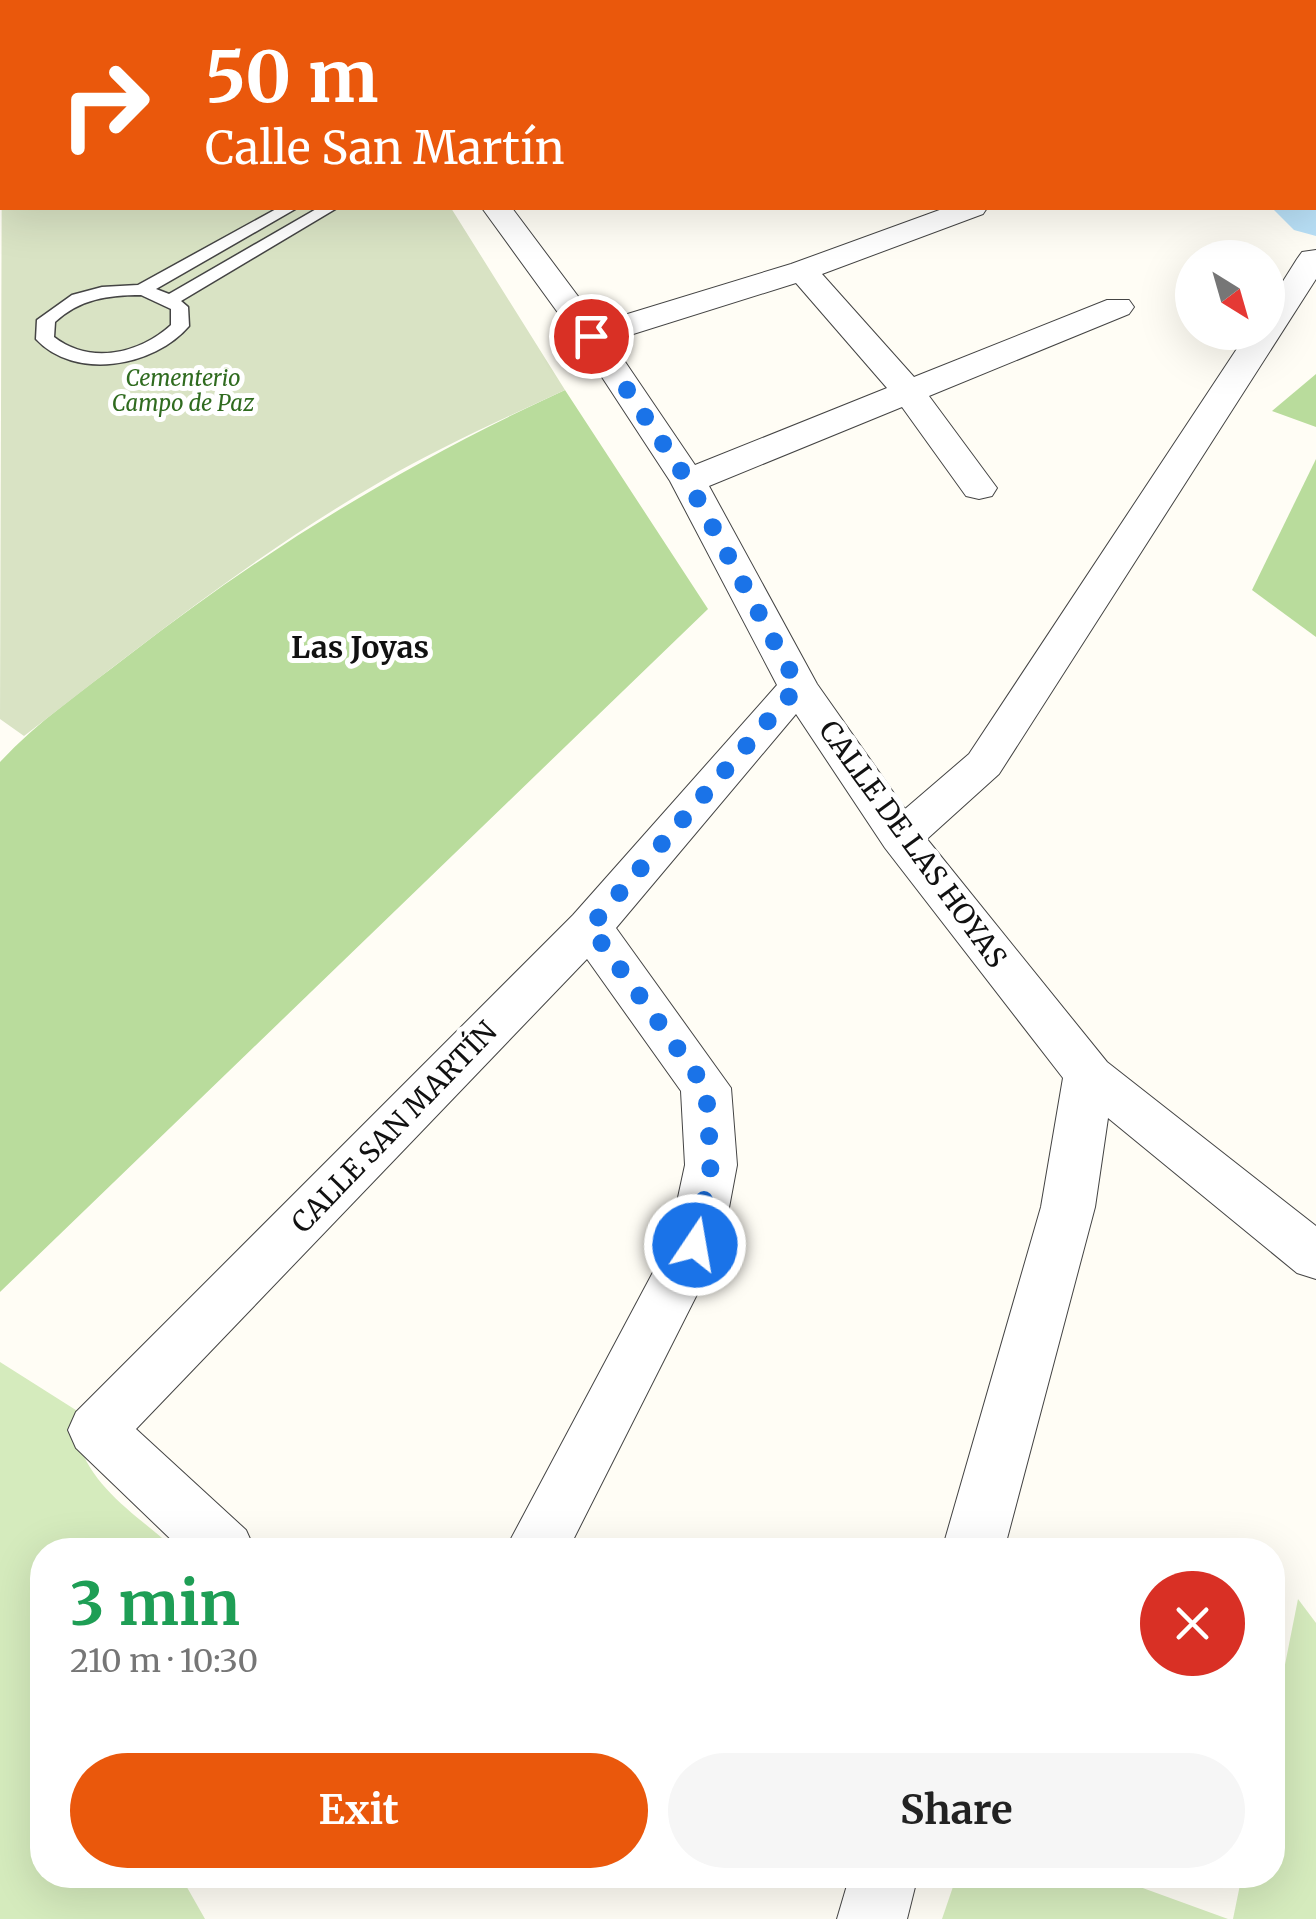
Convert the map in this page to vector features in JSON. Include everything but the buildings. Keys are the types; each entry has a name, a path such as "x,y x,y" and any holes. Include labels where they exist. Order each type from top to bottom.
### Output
{"street":[{"name":"CALLE DE LAS HOYAS","path":"498,210 591,336 688,481 798,686 900,837 1089,1075 1316,1257"},
{"path":"591,336 802,271 967,210"},
{"path":"1285,302 1313,259"},
{"path":"802,271 908,393 979,488"},
{"path":"688,481 1118,308"},
{"path":"900,837 984,764 1254,350"},
{"name":"CALLE SAN MARTÍN","path":"211,1538 96,1430 590,927 798,686"},
{"path":"542,1538 695,1245 711,1165 706,1088 590,927"},
{"path":"976,1538 1068,1206 1089,1075"},
{"path":"872,1919 880,1888"}],"lane":[{"path":"141,290 285,210"},
{"path":"170,300 326,210"},
{"path":"141,290 170,300 180,308 180,326 172,336 142,351 102,358 66,353 45,339 46,320 68,302 103,292 141,290"}],"green space":[{"name":"Cementerio Campo de Paz","path":"2,210 452,210 565,390 426,457 333,510 198,603 24,736 0,719"},
{"path":"1316,374 1316,427 1272,411"},
{"path":"565,390 708,609 0,1292 0,762 79,693 286,543 449,447"},
{"path":"1316,459 1316,637 1252,590"},
{"path":"0,1362 90,1419 79,1443 95,1475 162,1538 30,1538 30,1888 187,1888 205,1919 0,1919"},
{"path":"1298,1599 1316,1623 1316,1919 1233,1919 1239,1888 1285,1888 1285,1665"},
{"path":"953,1888 1143,1888 1228,1919 942,1919"}],"waterway":[{"path":"1306,210 1316,217"}],"district":[{"name":"Las Joyas","path":"360,647"}],"route":[{"path":"591,336 688,481 798,686 590,927 706,1088 711,1165 695,1245"}]}
